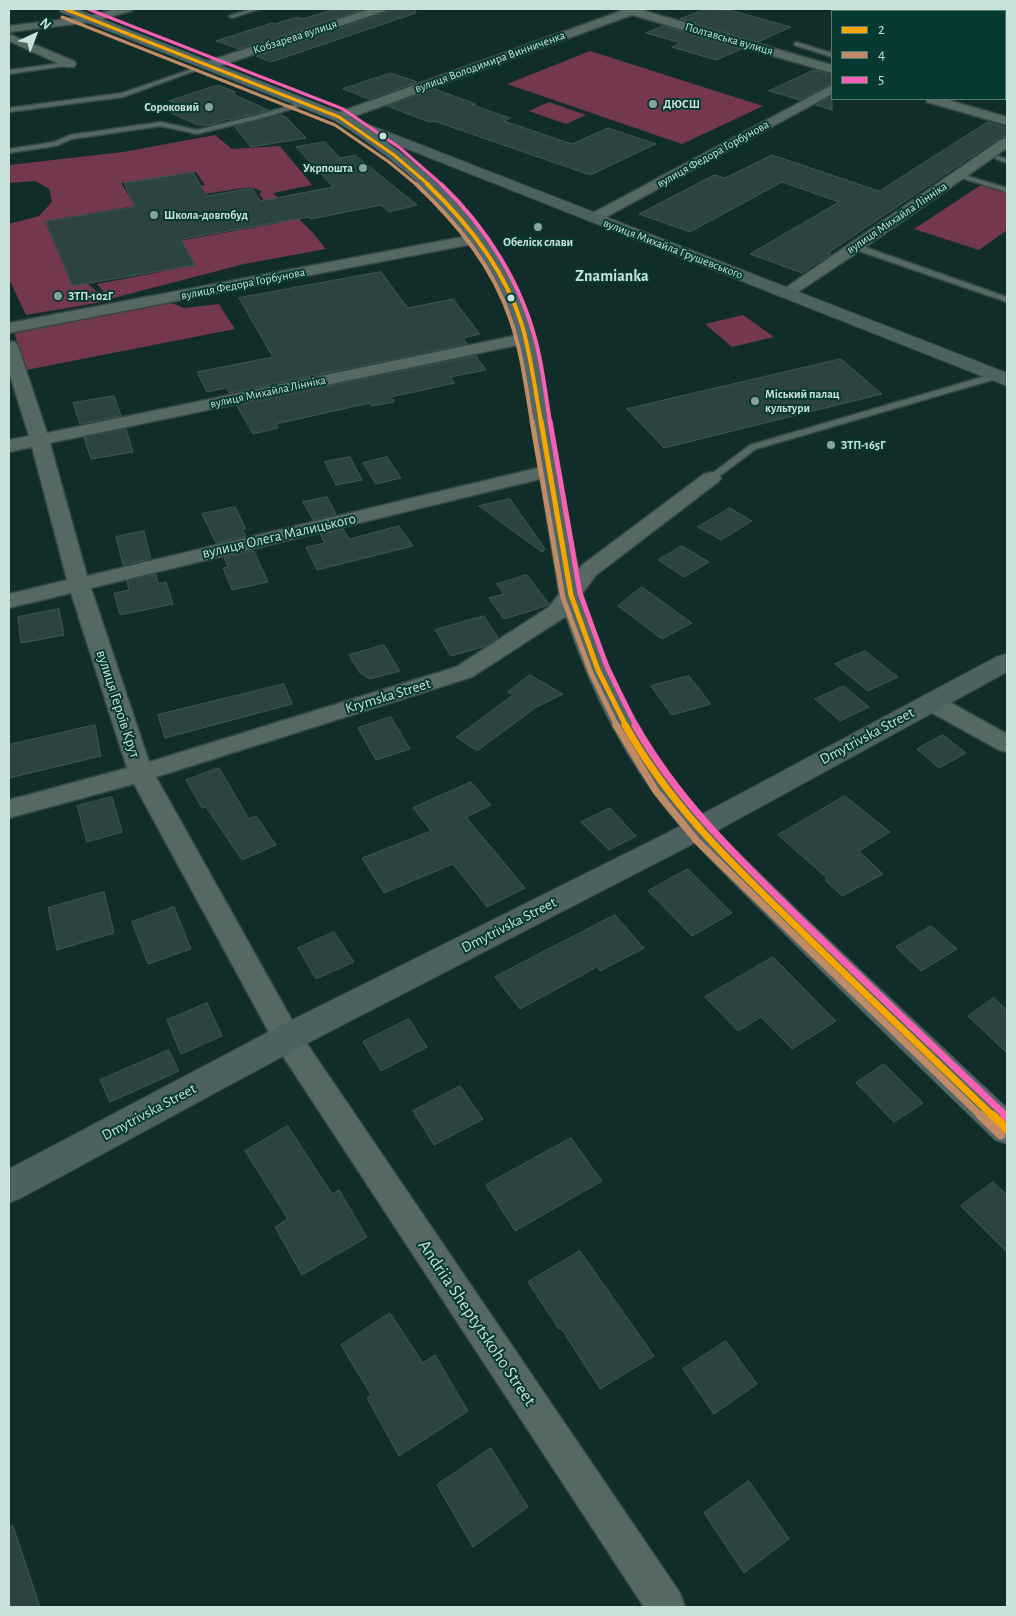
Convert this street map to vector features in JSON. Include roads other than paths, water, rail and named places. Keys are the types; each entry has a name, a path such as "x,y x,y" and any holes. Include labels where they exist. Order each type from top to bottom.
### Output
{"main road":[{"name":"вулиця Михайла Грушевського","path":"65,9 459,166 1002,378"},
{"name":"вулиця Михайла Грушевського","path":"339,117 386,147 422,178 478,239 504,284 521,320 527,340 570,595 581,628 614,704 646,758 696,828 843,973 1007,1129"},
{"path":"422,178 420,172 429,165 446,163 459,166"},
{"name":"Dmytrivska Street","path":"9,1187 287,1038 696,828 1007,662"}],"street":[{"path":"9,29 91,19 127,9"},
{"name":"Кобзарева вулиця","path":"208,66 381,9"},
{"name":"Полтавська вулиця","path":"632,9 831,69"},
{"name":"вулиця Володимира Винниченка","path":"339,117 632,9"},
{"path":"9,37 25,46 70,64"},
{"path":"9,48 25,46"},
{"name":"вулиця Федора Горбунова","path":"594,218 831,90"},
{"path":"935,100 1007,121"},
{"name":"вулиця Михайла Лінніка","path":"786,293 856,247 1007,142"},
{"name":"вулиця Федора Горбунова","path":"9,328 478,239"},
{"name":"вулиця Михайла Лінніка","path":"9,446 513,341 527,340"},
{"name":"вулиця Героїв Крут","path":"9,346 40,440 79,584 141,773 287,1038"},
{"name":"вулиця Олега Малицького","path":"9,601 550,471"},
{"name":"Krymska Street","path":"9,809 141,773 464,672 557,612 589,570 711,478"},
{"path":"930,702 1007,744"},
{"name":"Andriia Sheptytskoho Street","path":"287,1038 666,1607"}],"lane":[{"path":"232,16 256,9"},
{"path":"796,44 831,55"},
{"path":"9,72 70,64"},
{"path":"9,110 123,95 194,70"},
{"path":"9,151 56,144 70,137 161,124 197,132 306,104"},
{"path":"998,158 1007,161"},
{"path":"961,175 1007,190"},
{"path":"856,247 1007,300"},
{"path":"711,478 753,447 1002,378"}],"place":[{"name":"ДЮСШ","path":"653,104"},
{"name":"Сороковий","path":"209,107"},
{"name":"Укрпошта","path":"363,168"},
{"name":"Школа-довгобуд","path":"154,215"},
{"name":"Обеліск слави","path":"538,227"},
{"name":"ЗТП-102Г","path":"58,296"},
{"name":"Міський палац культури","path":"755,401"},
{"name":"ЗТП-165Г","path":"831,445"}],"district":[{"name":"Znamianka","path":"612,276"}]}
